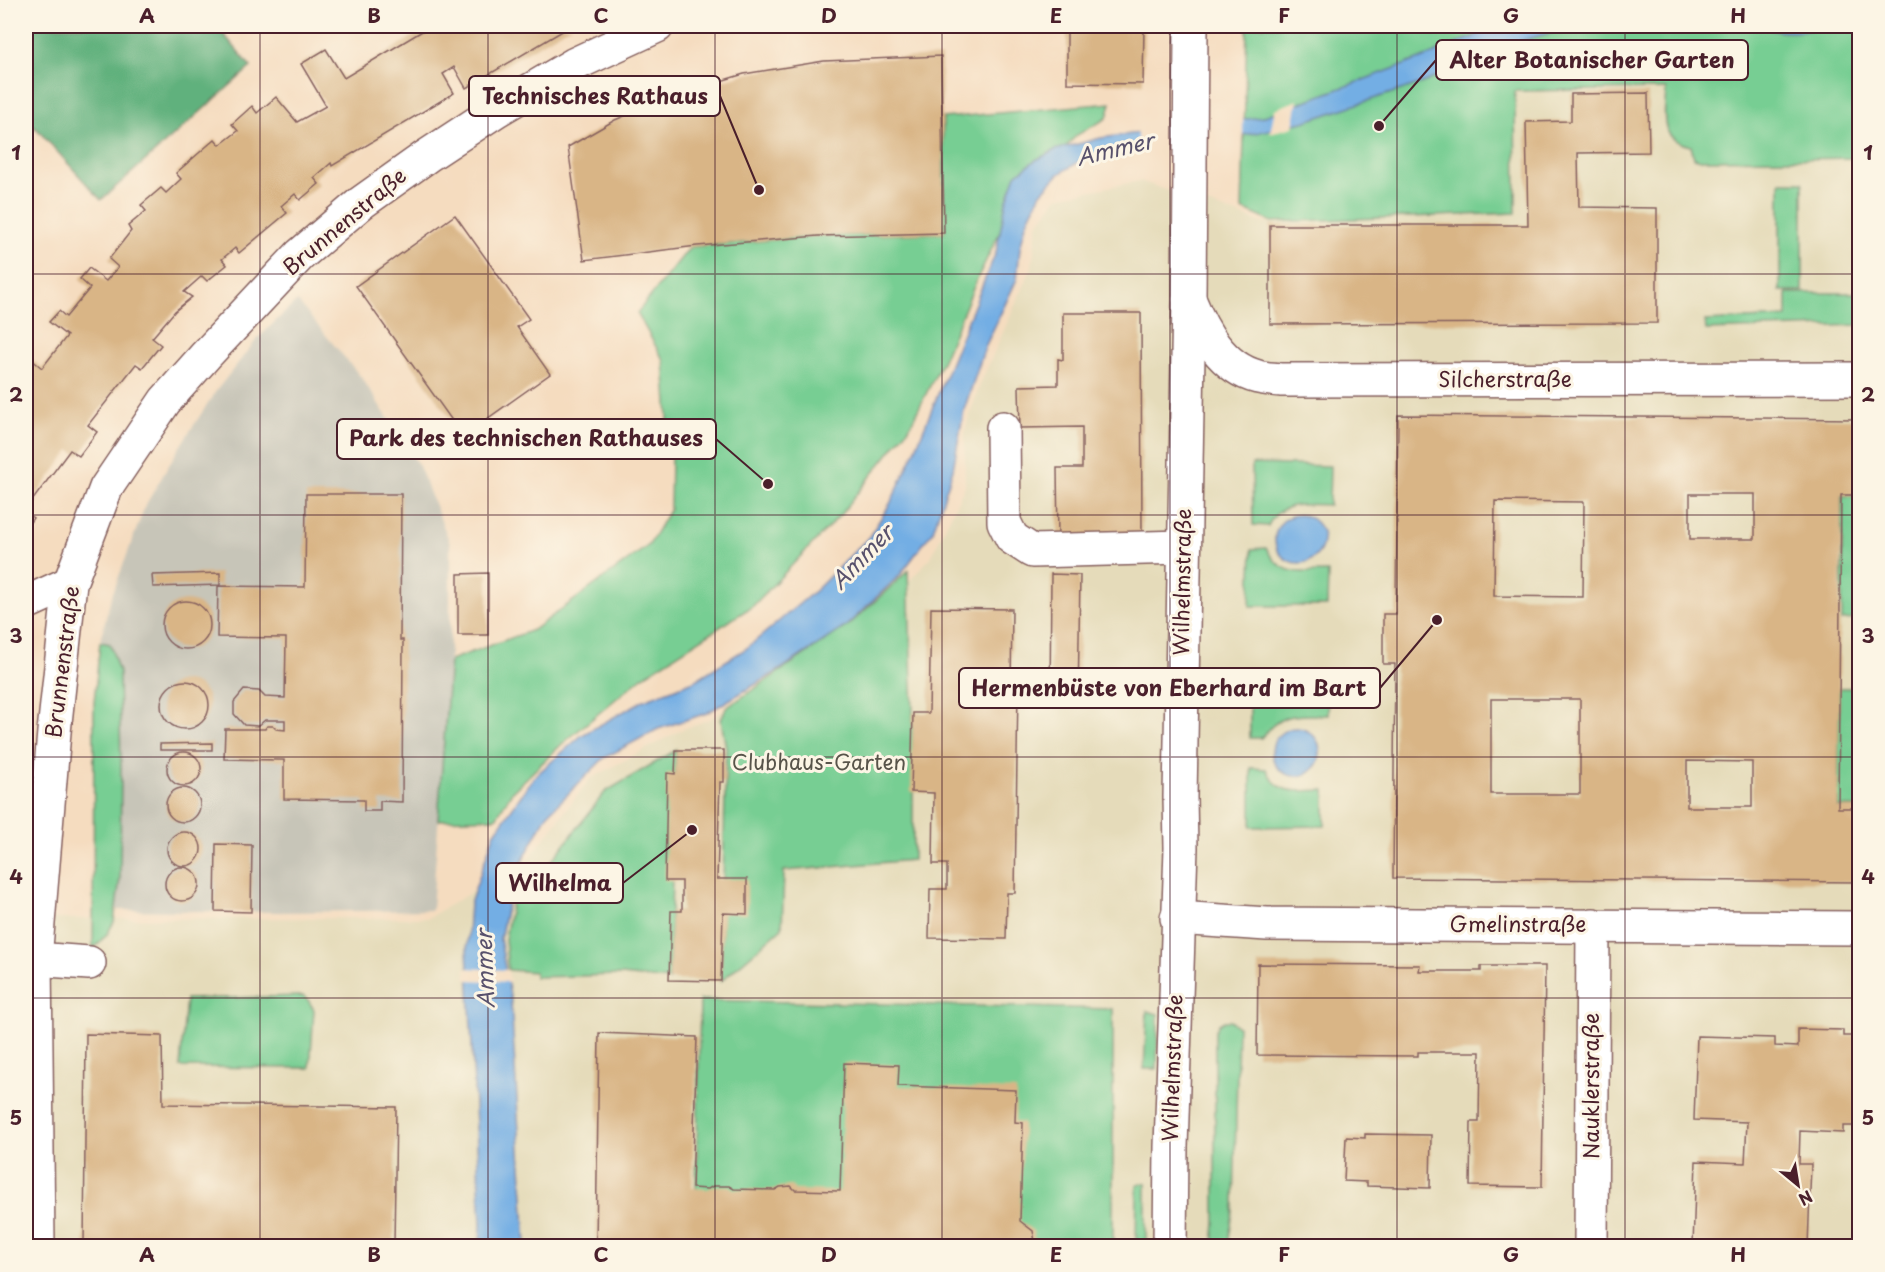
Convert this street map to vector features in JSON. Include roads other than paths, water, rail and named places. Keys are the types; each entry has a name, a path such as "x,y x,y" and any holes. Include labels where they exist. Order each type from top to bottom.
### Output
{"street":[{"name":"Brunnenstraße","path":"38,1246 35,959 54,732 70,583 106,488 165,401 300,255 361,203 487,117 575,64 657,26"},
{"name":"Wilhelmstraße","path":"1170,1246 1180,848 1191,26"},
{"name":"Silcherstraße","path":"1189,299 1197,319 1218,351 1238,368 1258,377 1281,380 1860,379"},
{"path":"1003,428 1004,522 1012,538 1032,551 1184,547"},
{"path":"26,603 70,583"},
{"name":"Gmelinstraße","path":"1177,918 1267,924 1860,928"},
{"name":"Nauklerstraße","path":"1591,1246 1593,925"},
{"path":"35,959 89,963"}],"water":[{"name":"Ammer","path":"1499,26 1577,26 1524,40 1425,82 1303,122 1256,133 1083,159 1059,174 1041,193 1026,224 1020,248 1017,279 985,347 964,410 953,469 933,531 900,575 845,627 778,671 707,713 658,729 604,758 547,815 512,881 500,939 511,1001 526,1246 480,1246 481,1224 467,949 470,904 494,834 534,777 582,735 644,700 694,681 747,648 817,589 869,537 890,504 914,453 996,252 1006,202 1016,175 1034,161 1055,150 1101,138 1262,117 1420,59"},
{"path":"1760,26 1827,26 1793,32 1777,31"},
{"path":"1294,515 1304,515 1319,525 1323,539 1319,553 1313,559 1304,563 1294,563 1279,553 1275,544 1275,534 1285,519"},
{"path":"1296,728 1313,735 1320,752 1313,769 1296,776 1279,769 1272,752 1279,735"}],"place":[{"name":"Alter Botanischer Garten","path":"1379,126"},
{"name":"Technisches Rathaus","path":"759,190"},
{"name":"Park des technischen Rathauses","path":"768,484"},
{"name":"Hermenbüste von Eberhard im Bart","path":"1437,620"},
{"name":"Wilhelma","path":"692,830"}],"park label":[{"name":"Clubhaus-Garten","path":"819,763"}]}
